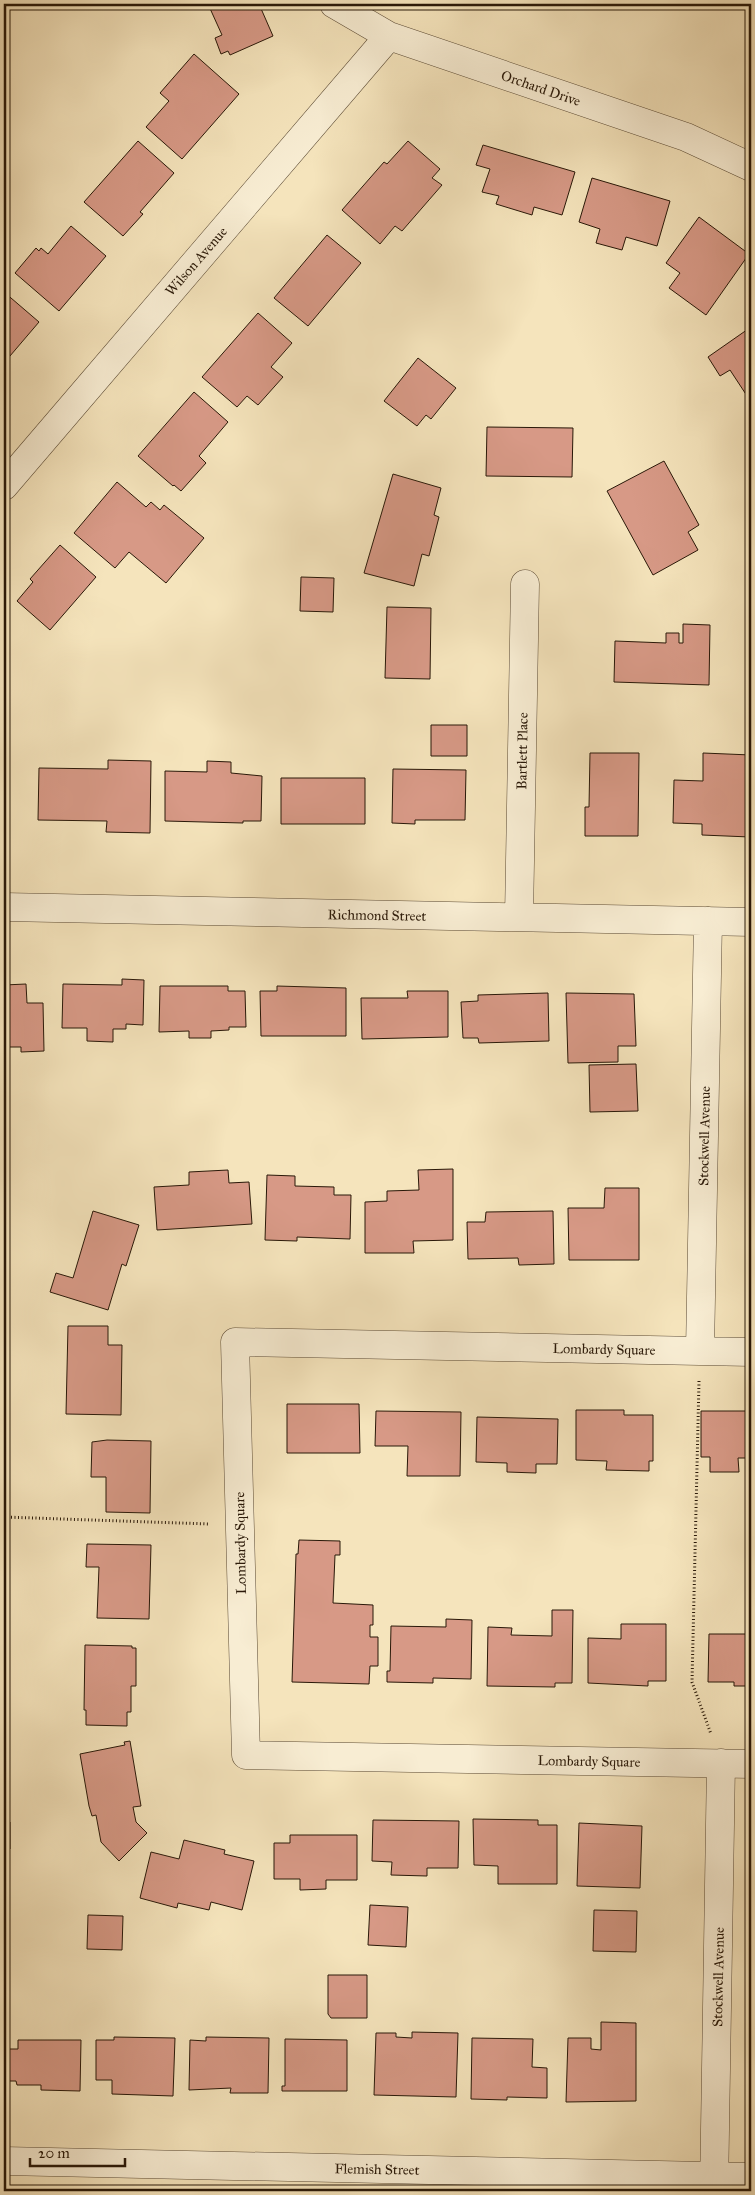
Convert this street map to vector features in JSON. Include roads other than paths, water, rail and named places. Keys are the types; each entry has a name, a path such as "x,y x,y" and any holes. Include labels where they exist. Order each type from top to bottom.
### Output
{"street":[{"name":"Orchard Drive","path":"334,4 389,36 686,137 751,167"},
{"name":"Wilson Avenue","path":"4,486 389,36"},
{"name":"Bartlett Place","path":"519,917 525,584"},
{"name":"Richmond Street","path":"4,907 751,922"},
{"name":"Stockwell Avenue","path":"700,1351 708,921"},
{"name":"Lombardy Square","path":"751,1352 235,1342 246,1755 751,1764"},
{"name":"Stockwell Avenue","path":"715,2184 721,1763"},
{"name":"Flemish Street","path":"4,2161 715,2184 751,2178"}]}
